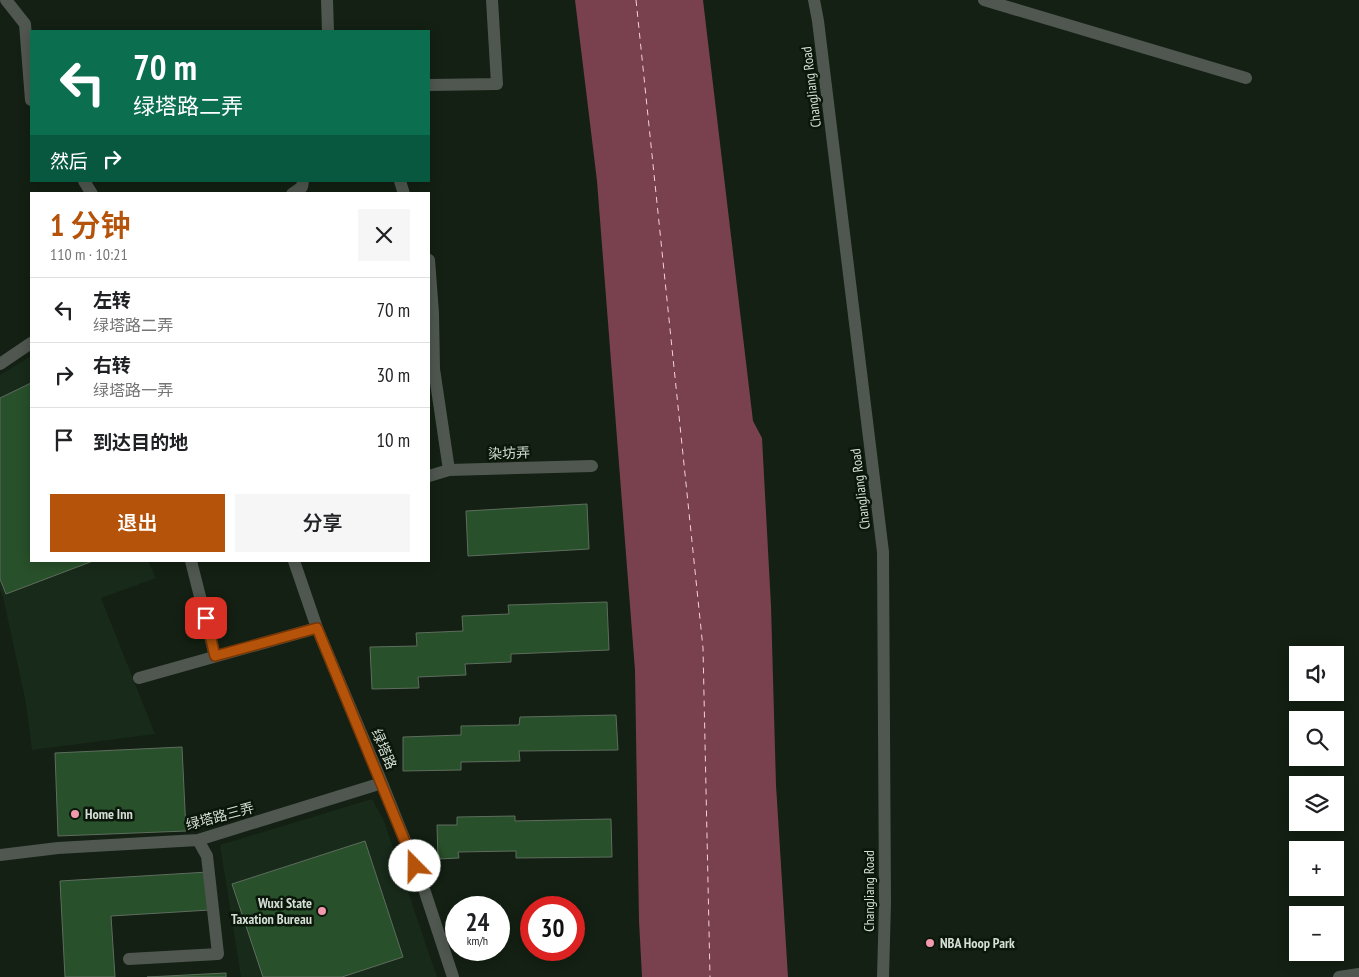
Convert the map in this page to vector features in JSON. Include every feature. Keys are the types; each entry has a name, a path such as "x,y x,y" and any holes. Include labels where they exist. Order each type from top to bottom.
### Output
{"street":[{"path":"6,0 24,24 30,89"},
{"path":"327,0 328,30"},
{"path":"430,85 496,84 492,0"},
{"name":"ChangJiang Road","path":"814,0 883,552 884,977"},
{"path":"984,0 1246,78"},
{"path":"430,277 434,369 449,470"},
{"path":"0,364 30,344"},
{"name":"染坊弄","path":"430,476 449,470 592,466"},
{"path":"191,562 215,656"},
{"name":"绿塔路","path":"294,562 317,628 422,883 453,977"},
{"path":"139,678 317,628"},
{"name":"绿塔路三弄","path":"0,855 58,848 198,840 382,783"},
{"path":"130,958 218,954 207,856 198,840"},
{"path":"1338,977 1359,974"}],"shaded area":[{"path":"575,0 703,0 753,421 762,438 771,606 776,785 788,977 642,977 639,921 635,670 597,181"},
{"path":"30,357 30,562 148,562 156,578 101,598 155,734 32,750 26,703 0,590 0,375"},
{"name":"Wuxi State Taxation Bureau","path":"372,799 384,821 437,977 241,977 220,845"}],"building":[{"path":"30,383 30,562 90,562 6,594 0,579 0,398"},
{"path":"587,504 589,549 468,556 466,511"},
{"path":"607,602 609,650 511,654 511,662 465,664 466,675 418,677 419,688 372,689 370,647 417,646 416,633 463,631 462,616 509,614 508,605"},
{"path":"616,715 618,750 519,751 520,761 461,762 461,770 403,771 403,737 461,735 461,726 519,725 520,717"},
{"path":"182,747 186,831 58,836 55,753"},
{"path":"515,816 515,821 611,819 612,857 516,858 516,851 458,852 459,858 438,859 437,825 457,825 457,817"},
{"path":"365,841 403,957 342,977 263,977 232,884"},
{"path":"208,872 210,910 111,916 115,977 65,977 60,881"},
{"path":"226,973 226,977 147,977"}],"ferry route":[{"path":"636,0 703,648 710,977"}],"place":[{"name":"Home Inn","path":"75,814"},
{"name":"Wuxi State Taxation Bureau","path":"322,911"},
{"name":"NBA Hoop Park","path":"930,943"}],"route":[{"path":"206,618 215,656 317,628 415,866"}]}
